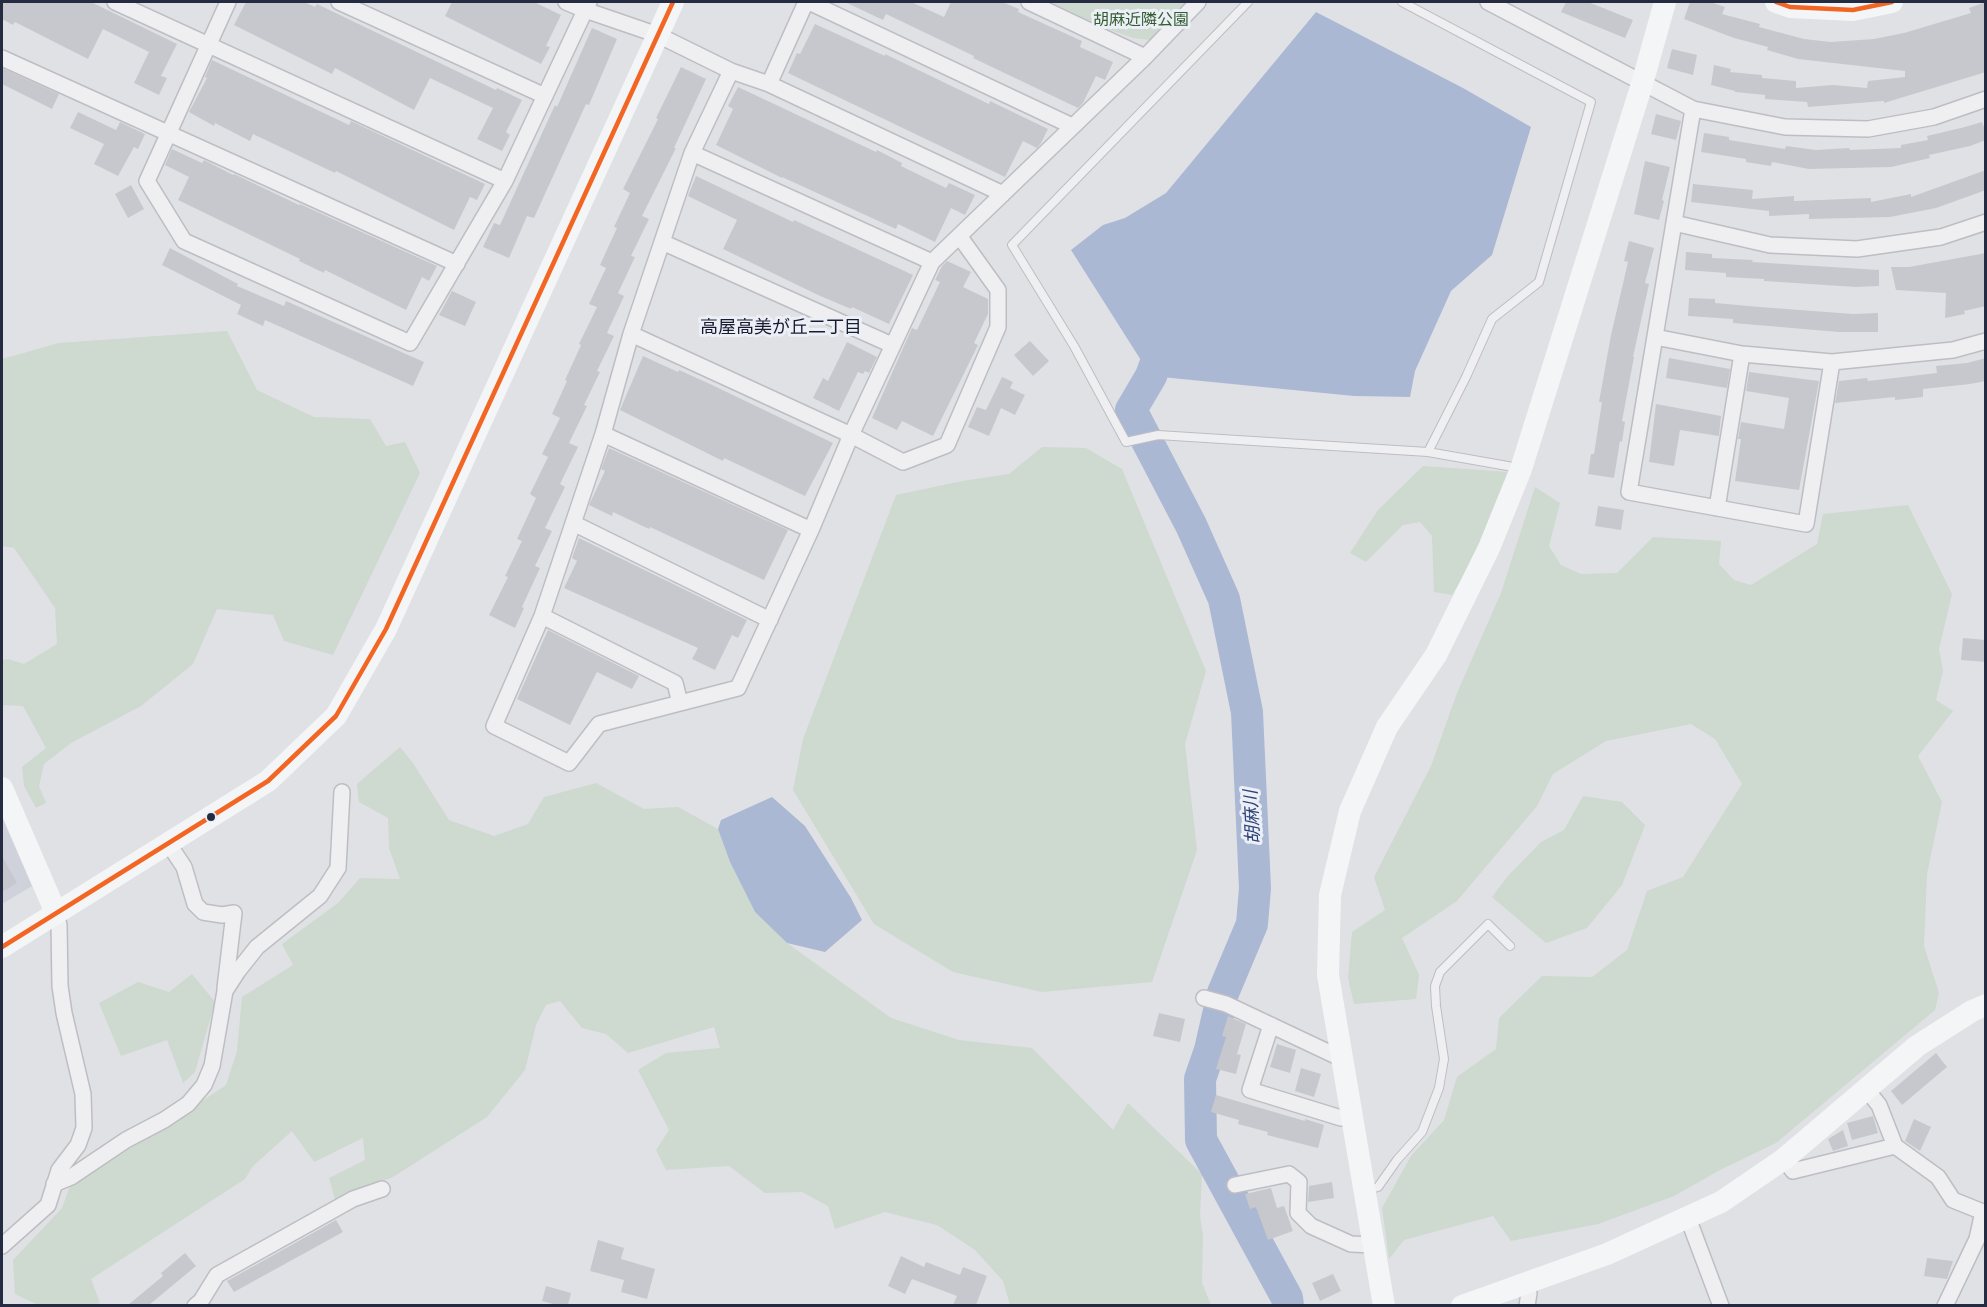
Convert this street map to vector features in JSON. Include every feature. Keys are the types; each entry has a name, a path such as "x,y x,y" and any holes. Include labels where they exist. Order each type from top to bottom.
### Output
{"street":[{"path":"115,2 505,181"},
{"path":"228,2 147,181 184,241 410,343 505,181 587,6"},
{"path":"339,2 545,96"},
{"path":"566,2 587,6 658,35 731,71 769,84 1003,194"},
{"path":"2,947 268,781 336,716 386,629 673,2"},
{"path":"769,84 807,2 1072,126"},
{"path":"1029,2 1145,57"},
{"path":"731,71 693,153 631,334 603,434 542,616 494,726 569,763 599,724 738,688 811,530 851,435 932,262 1145,57 1198,2"},
{"path":"1488,2 1693,110 1785,127 1868,129 1934,117 1986,99"},
{"path":"1384,1305 1328,975 1330,895 1350,811 1388,727 1436,655 1447,633 1489,548 1521,469 1642,84 1665,2"},
{"path":"1776,2 1790,7 1853,10 1892,2"},
{"path":"2,58 457,264"},
{"path":"1693,110 1629,492 1806,524 1832,362"},
{"path":"693,153 932,262"},
{"path":"1674,223 1770,245 1857,249 1941,237 1986,222"},
{"path":"631,334 851,435 903,462 948,445 998,327 998,290 960,237"},
{"path":"662,242 892,345"},
{"path":"1655,337 1742,354 1832,362 1953,350 1986,340"},
{"path":"1717,508 1742,354"},
{"path":"603,434 811,530"},
{"path":"573,523 770,620"},
{"path":"542,616 675,683 680,703"},
{"path":"2,789 56,913 59,925 64,1013 83,1094 84,1128 78,1146 58,1170 48,1205 2,1245"},
{"path":"225,991 257,947 320,896 338,868 342,792"},
{"path":"54,1184 71,1177 126,1140 188,1104 204,1085 212,1066 225,991 234,913 222,915 203,912 195,904 184,867 168,843"},
{"path":"1204,998 1226,1004 1334,1055 1342,1054"},
{"path":"1462,1305 1525,1295 1607,1254 1721,1202 1784,1160 1917,1046 1972,1011 1986,1005"},
{"path":"1271,1025 1250,1090 1341,1118 1353,1118"},
{"path":"1866,1089 1879,1105 1895,1146 1938,1177 1953,1200 1984,1212 1977,1239 1945,1305"},
{"path":"1784,1160 1793,1171 1895,1146"},
{"path":"1235,1185 1289,1174 1299,1182 1298,1213 1311,1226 1351,1244 1374,1245"},
{"path":"195,1305 201,1301 217,1275 353,1199 382,1189"},
{"path":"1689,1218 1721,1305"}],"lane":[{"path":"1248,2 1012,245 1074,346 1126,442 1158,435 1428,452 1521,469"},
{"path":"1402,2 1591,102 1539,282 1492,319 1428,452"},
{"path":"1365,1190 1378,1187 1397,1160 1422,1132 1439,1089 1444,1059 1435,986 1440,972 1488,924 1510,946"}],"shaded area":[{"path":"2,817 32,886 2,904"}],"green space":[{"name":"胡麻近隣公園","path":"1050,2 1187,2 1150,40 1133,38 1105,28"},
{"path":"227,331 257,390 314,417 370,419 386,446 405,442 420,473 333,655 284,641 273,615 217,609 193,664 141,706 71,743 44,764 39,786 46,803 36,808 24,786 22,767 46,748 23,706 2,705 2,660 8,659 24,664 57,644 55,608 14,548 2,546 2,359 59,343"},
{"path":"1042,447 1086,448 1122,469 1206,671 1185,744 1197,850 1152,982 1042,992 953,972 874,924 793,790 803,739 896,495 1009,474"},
{"path":"1423,466 1509,472 1486,538 1452,595 1434,592 1432,536 1420,522 1403,525 1366,562 1350,553 1378,510"},
{"path":"1535,487 1560,503 1549,546 1561,565 1581,574 1617,573 1653,537 1721,541 1719,564 1734,580 1751,585 1817,544 1823,514 1908,505 1952,594 1939,649 1943,671 1936,700 1953,711 1918,756 1942,802 1927,874 1924,946 1939,993 1935,1010 1776,1143 1720,1170 1674,1196 1598,1224 1511,1241 1493,1216 1404,1240 1389,1259 1382,1208 1411,1156 1444,1120 1457,1077 1496,1049 1499,1018 1542,976 1592,977 1627,950 1647,891 1683,877 1742,784 1715,739 1691,724 1606,741 1553,774 1537,806 1457,901 1402,938 1419,975 1416,999 1354,1004 1348,978 1352,932 1385,910 1374,877 1431,766 1457,693 1501,593"},
{"path":"400,747 413,763 449,820 494,836 528,824 544,797 596,783 644,809 678,807 718,829 730,862 755,912 787,943 891,1018 959,1040 1032,1048 1113,1130 1128,1103 1202,1174 1200,1216 1203,1236 1202,1283 1211,1305 1010,1305 1003,1281 975,1250 937,1225 885,1212 835,1229 828,1206 802,1192 765,1193 729,1166 666,1170 656,1150 669,1130 638,1070 666,1053 720,1048 714,1027 628,1053 606,1034 582,1028 560,1001 546,1005 536,1025 525,1070 487,1117 393,1177 335,1200 329,1178 365,1160 363,1138 314,1162 292,1131 253,1166 245,1179 91,1279 100,1303 95,1305 38,1305 15,1294 13,1260 62,1208 70,1186 226,1085 237,1051 242,997 293,965 282,944 338,903 360,878 400,879 389,848 388,818 359,802 357,784"},
{"path":"1583,796 1622,802 1645,825 1622,885 1587,928 1546,943 1492,897 1507,877 1541,842 1564,830"},
{"path":"192,974 215,1002 195,1072 183,1083 167,1040 121,1056 99,1003 138,982 169,992"}],"water":[{"path":"1316,12 1463,88 1531,127 1492,255 1451,291 1415,371 1410,397 1354,396 1151,376 1071,250 1103,225 1125,218 1166,193"},
{"path":"772,797 805,826 851,898 862,920 825,952 787,943 755,912 730,862 718,829 721,820"}],"building":[{"path":"2,2 91,2 177,44 161,76 167,78 159,95 134,83 149,52 103,29 88,59 15,22 13,25 2,19"},
{"path":"246,2 304,2 315,7 317,4 496,90 497,88 522,100 506,132 510,135 502,151 477,139 493,108 430,78 414,110 335,68 332,74 234,25"},
{"path":"452,2 534,2 561,15 546,46 550,47 541,64 445,16"},
{"path":"845,2 911,2 944,17 951,2 1002,2 1019,9 1018,12 1082,41 1080,47 1113,62 1105,80 1096,76 1083,103 1078,108 886,14 883,20"},
{"path":"1566,2 1588,2 1633,20 1625,38 1561,12"},
{"path":"1690,2 1710,2 1725,7 1722,14 1760,24 1759,27 1804,39 1831,42 1874,39 1904,33 1971,13 1969,8 1986,2 1986,72 1884,103 1884,101 1808,107 1807,102 1765,99 1765,95 1735,92 1711,85 1714,65 1731,69 1730,72 1796,81 1796,88 1833,85 1867,88 1868,81 1905,77 1905,71 1798,59 1767,50 1768,47 1734,38 1684,19"},
{"path":"815,24 1048,129 1037,148 1023,141 1005,177 788,73"},
{"path":"592,28 617,39 589,105 586,104 534,218 527,216 509,258 483,247 494,223 500,225"},
{"path":"1672,49 1697,55 1693,75 1667,68"},
{"path":"212,60 349,125 351,121 485,184 477,200 470,197 454,230 336,171 335,173 253,134 250,141 215,123 214,126 189,112 207,78 205,77"},
{"path":"681,67 706,79 674,148 676,148 642,216 649,219 631,256 635,257 618,293 624,296 607,333 614,336 597,371 600,372 584,405 587,406 569,443 578,447 560,484 565,487 545,528 552,531 535,566 540,568 515,628 489,615 508,577 505,576 522,541 517,539 536,498 530,494 548,457 542,454 560,418 552,414 581,345 579,344 597,307 589,304 606,268 600,265 630,193 623,189"},
{"path":"2,68 59,94 52,109 2,84"},
{"path":"738,87 876,152 877,150 902,163 901,166 946,188 949,183 975,195 965,215 951,208 935,242 898,224 896,229 782,178 716,145 733,109 728,106"},
{"path":"78,112 116,130 120,122 145,134 138,149 134,147 118,176 94,164 104,144 70,128"},
{"path":"1656,114 1681,121 1676,140 1651,134"},
{"path":"1982,122 1986,140 1929,155 1930,158 1891,167 1809,169 1772,162 1771,166 1746,162 1746,159 1701,152 1704,133 1729,137 1729,140 1785,149 1786,146 1816,150 1901,148 1901,145 1928,140 1927,136"},
{"path":"172,149 202,163 204,160 437,266 429,281 422,277 406,310 325,270 324,273 299,261 300,259 178,200 189,177 165,165"},
{"path":"1645,161 1670,167 1659,220 1634,214"},
{"path":"1986,170 1986,190 1936,208 1890,217 1809,219 1809,214 1769,216 1769,211 1691,202 1693,184 1753,190 1752,199 1794,196 1794,201 1871,198 1871,202 1911,194 1911,197"},
{"path":"696,176 913,275 889,324 818,295 723,249 737,220 688,196"},
{"path":"131,185 144,209 128,218 115,194"},
{"path":"1629,241 1654,248 1645,283 1649,284 1633,357 1622,421 1625,422 1622,442 1620,441 1614,478 1588,474 1591,454 1594,454 1602,402 1599,402 1611,335 1628,262 1624,261"},
{"path":"170,248 238,284 237,286 284,306 286,301 424,362 413,386 265,320 263,326 237,314 241,305 162,265"},
{"path":"1686,252 1712,254 1712,258 1753,260 1752,262 1879,270 1879,286 1856,287 1764,281 1764,279 1726,277 1726,273 1685,270"},
{"path":"1986,253 1986,306 1945,318 1946,293 1896,290 1891,267 1909,267"},
{"path":"947,261 971,272 963,287 988,299 988,314 974,343 978,345 933,436 902,421 897,430 872,418 912,328 917,330 940,282 935,280"},
{"path":"452,291 476,302 465,326 439,315"},
{"path":"1689,298 1715,299 1715,303 1760,307 1853,314 1878,313 1878,332 1839,332 1733,323 1733,319 1688,316"},
{"path":"1030,341 1049,361 1033,376 1014,355"},
{"path":"847,342 877,357 869,373 858,372 839,411 813,398 823,378 828,381"},
{"path":"643,356 710,384 833,443 805,496 724,458 723,461 620,410"},
{"path":"1669,358 1730,369 1727,388 1666,378"},
{"path":"1986,358 1986,381 1923,389 1923,397 1895,400 1895,397 1835,403 1839,381 1867,378 1868,381 1937,373 1936,366 1967,363"},
{"path":"1749,372 1819,381 1799,490 1735,481 1741,422 1784,429 1789,398 1746,391"},
{"path":"1002,377 1013,382 1010,388 1025,395 1015,415 1001,408 989,436 968,427 977,407 986,410"},
{"path":"1656,404 1721,416 1719,436 1680,430 1674,466 1649,462"},
{"path":"609,448 788,530 764,580 650,527 649,529 613,512 612,516 589,505 605,471 601,469"},
{"path":"1598,506 1624,510 1621,530 1595,526"},
{"path":"579,538 747,620 738,638 732,635 715,670 692,659 698,648 564,588 577,561 572,558"},
{"path":"548,630 639,676 632,689 597,672 570,725 517,699"},
{"path":"1963,638 1986,640 1986,662 1961,660"},
{"path":"2,856 17,883 2,892"},
{"path":"1159,1013 1185,1019 1180,1042 1153,1036"},
{"path":"1228,1016 1246,1024 1237,1054 1241,1055 1236,1074 1216,1069 1226,1037 1222,1036"},
{"path":"1277,1044 1296,1050 1290,1073 1270,1067"},
{"path":"1936,1053 1947,1067 1902,1105 1891,1091"},
{"path":"1301,1068 1321,1074 1314,1097 1295,1091"},
{"path":"1216,1095 1324,1125 1318,1148 1267,1135 1268,1132 1238,1124 1239,1120 1211,1112"},
{"path":"1873,1116 1878,1133 1852,1140 1847,1123"},
{"path":"1914,1119 1931,1127 1920,1151 1905,1141"},
{"path":"1843,1130 1848,1146 1833,1151 1828,1139"},
{"path":"1332,1182 1334,1198 1308,1202 1309,1186"},
{"path":"1271,1188 1277,1208 1284,1206 1293,1231 1268,1240 1256,1207 1250,1209 1245,1194"},
{"path":"336,1220 343,1232 234,1292 227,1281"},
{"path":"598,1240 624,1248 621,1259 655,1269 647,1299 621,1292 624,1280 590,1271"},
{"path":"185,1253 196,1266 149,1305 128,1305 163,1276 161,1273"},
{"path":"901,1256 924,1267 926,1262 960,1275 963,1267 987,1276 976,1305 953,1305 957,1296 912,1279 905,1294 888,1286"},
{"path":"1927,1258 1953,1261 1947,1279 1924,1276"},
{"path":"1333,1274 1341,1291 1320,1301 1312,1283"},
{"path":"546,1286 571,1293 568,1305 542,1301"}],"waterway":[{"name":"胡麻川","path":"1166,335 1151,376 1131,410 1191,525 1224,599 1247,712 1255,888 1252,924 1223,993 1210,1050 1200,1079 1201,1140 1287,1298 1288,1306"}],"transit line":[{"path":"2,947 268,781 336,716 386,629 673,2"},
{"path":"1776,2 1790,7 1853,10 1892,2"}],"district":[{"name":"高屋高美が丘二丁目","path":"781,327"}]}
